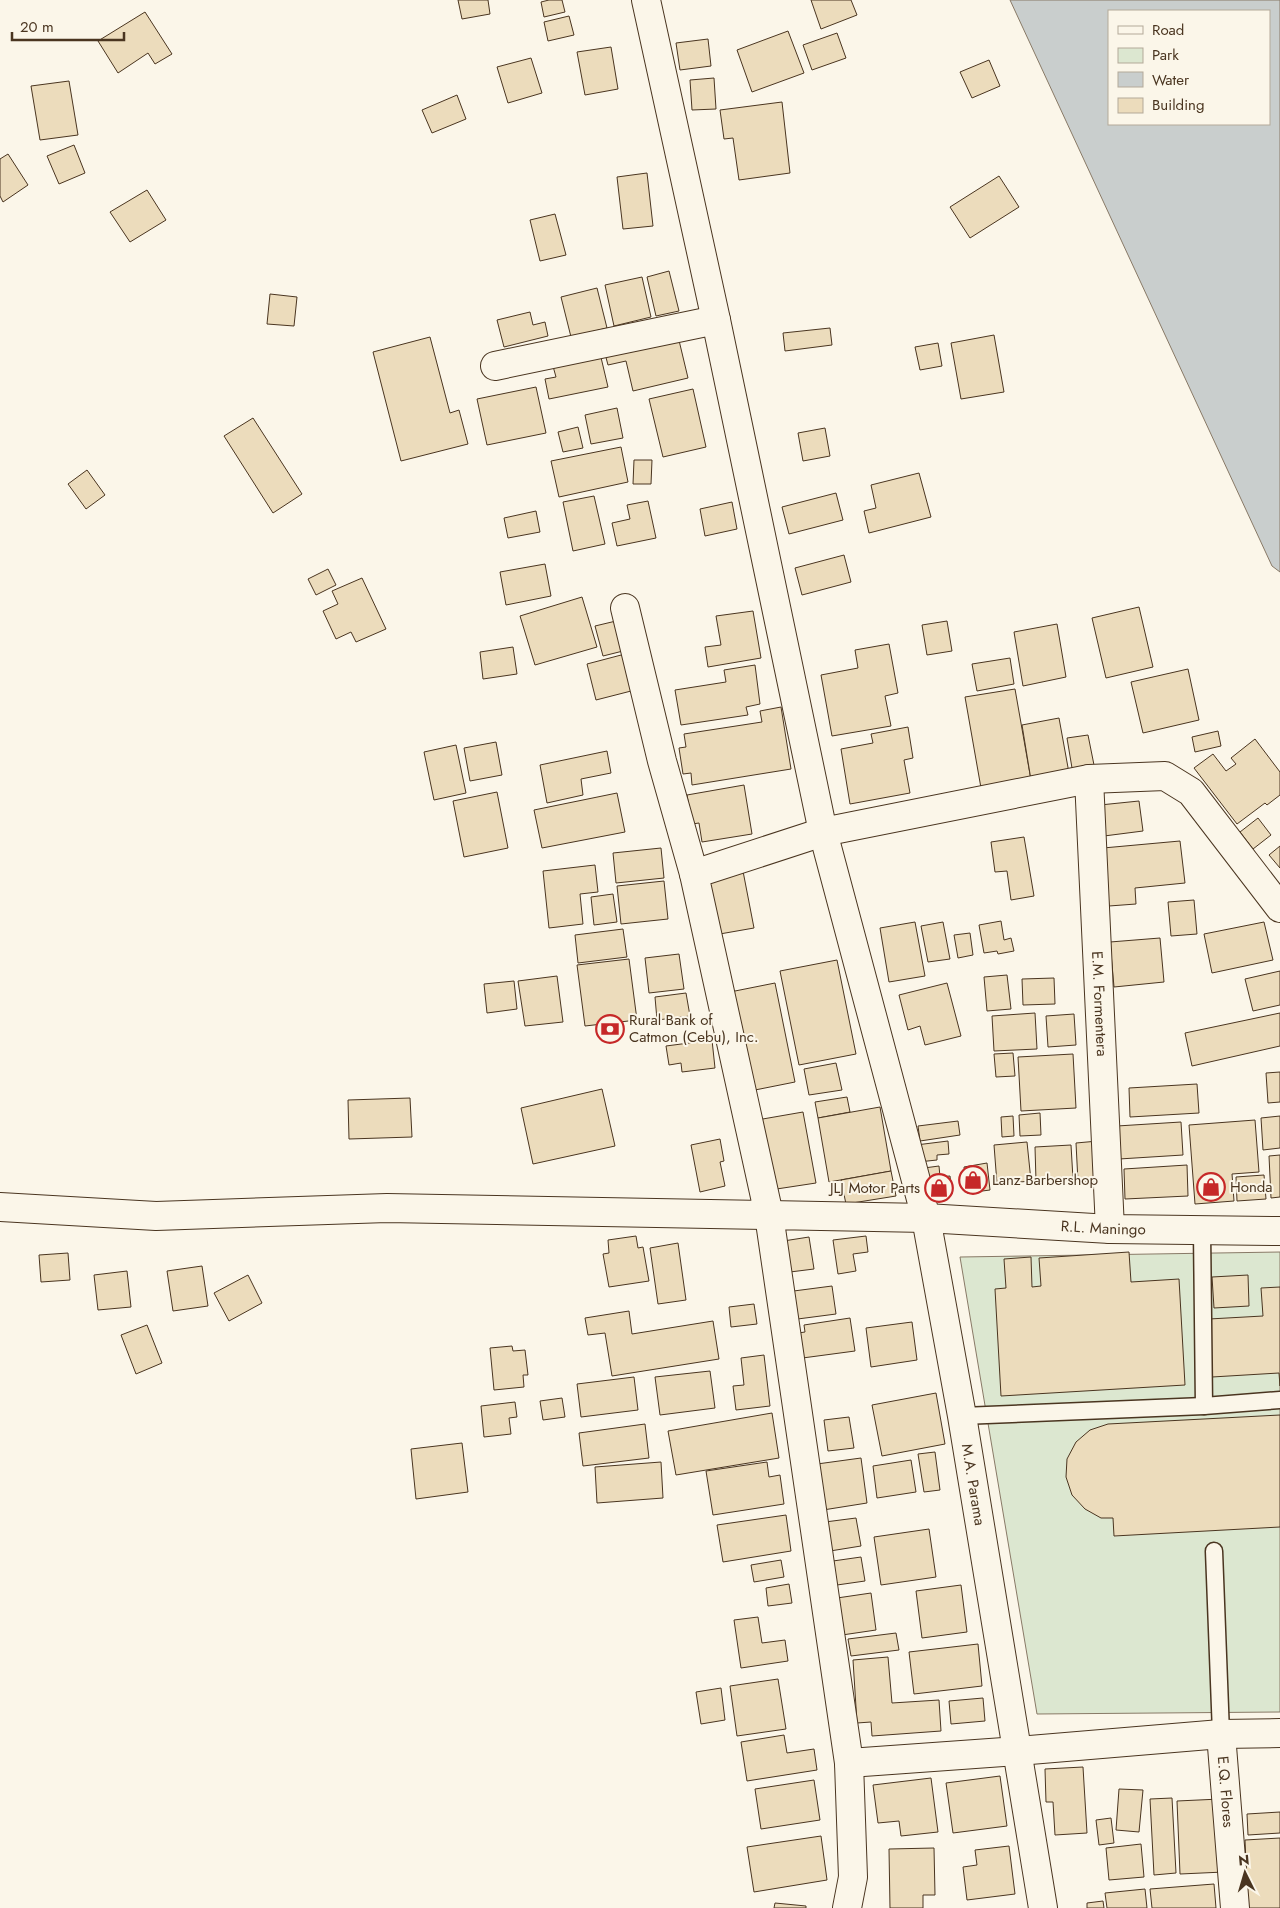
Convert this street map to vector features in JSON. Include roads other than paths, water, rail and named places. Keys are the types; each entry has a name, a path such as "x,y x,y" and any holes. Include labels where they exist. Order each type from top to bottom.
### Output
{"street":[{"name":"M.A. Parama","path":"646,0 716,320 823,832 926,1218 962,1416 1043,1908"},
{"path":"495,366 716,320"},
{"path":"625,608 662,761 694,874 769,1215 849,1763 853,1877 846,1908"},
{"path":"694,874 823,832 1089,779 1165,776 1191,792 1280,908"},
{"name":"E.M. Formentera","path":"1089,779 1110,1229"},
{"name":"R.L. Maningo","path":"0,1207 156,1216 387,1208 769,1215 926,1218 1110,1229 1280,1231"},
{"path":"849,1763 1221,1734 1280,1733"},
{"name":"E.Q. Flores","path":"1221,1734 1236,1908"}],"lane":[{"path":"1202,1231 1204,1406"},
{"path":"962,1416 1204,1406 1280,1400"},
{"path":"1214,1551 1221,1734"}],"water":[{"path":"1010,0 1280,0 1280,572 1272,566"}],"place":[{"name":"Rural Bank of Catmon (Cebu), Inc.","path":"610,1029"},
{"name":"Lanz Barbershop","path":"973,1180"},
{"name":"Honda","path":"1211,1187"},
{"name":"JLJ Motor Parts","path":"939,1188"}]}
